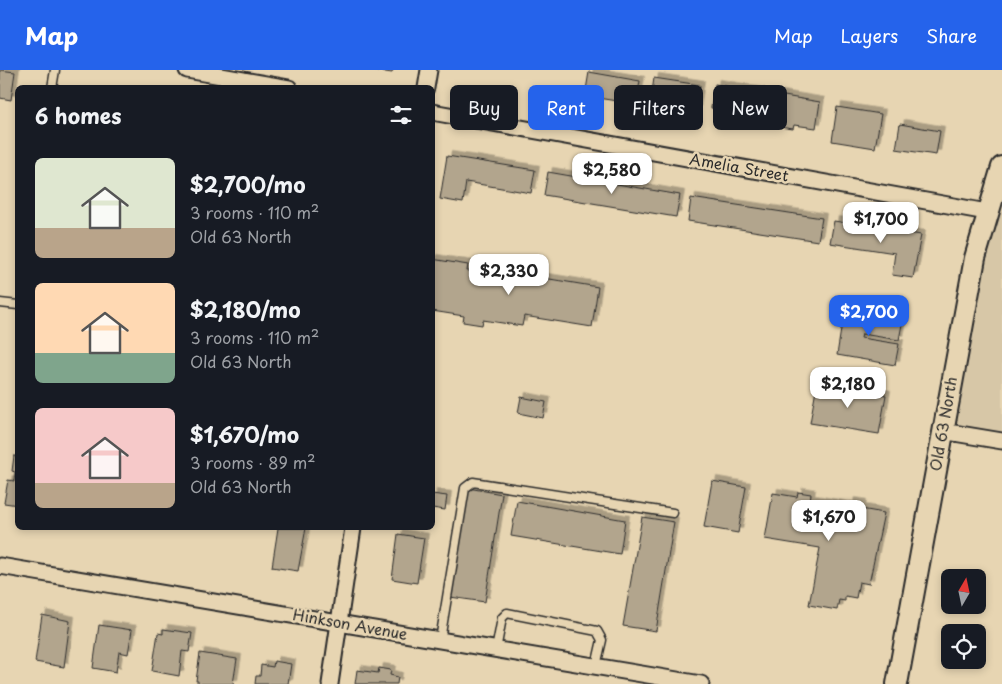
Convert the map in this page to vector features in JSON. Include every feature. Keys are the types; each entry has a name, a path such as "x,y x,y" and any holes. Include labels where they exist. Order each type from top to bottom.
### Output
{"main road":[{"name":"Old 63 North","path":"897,684 975,258 987,212 1002,167"}],"street":[{"path":"186,70 272,85"},
{"path":"426,85 429,70"},
{"name":"Amelia Street","path":"435,113 987,212"},
{"path":"942,431 1002,441"},
{"path":"330,684 353,530"},
{"name":"Hinkson Avenue","path":"0,566 700,684"}],"lane":[{"path":"52,85 55,70"},
{"path":"0,302 15,305"},
{"path":"440,640 465,488 473,482 673,512"},
{"path":"496,650 502,618 507,613 598,631 602,640 596,666"}],"shaded area":[{"path":"1002,167 1002,441 942,431"}],"building":[{"path":"0,70 15,72 11,100 0,98"},
{"path":"372,70 393,70 392,73"},
{"path":"589,72 640,81 639,85 614,85 614,101 604,99 604,85 587,85"},
{"path":"654,78 700,85 653,85"},
{"path":"787,96 820,102 816,128 794,125 793,129 787,128"},
{"path":"837,107 881,114 875,148 832,141"},
{"path":"900,124 940,131 936,155 896,149"},
{"path":"447,156 535,170 531,193 466,182 463,203 440,199"},
{"path":"548,172 680,195 676,217 544,195"},
{"path":"691,198 822,218 818,241 688,221"},
{"path":"834,221 921,235 913,278 892,275 895,253 830,243"},
{"path":"435,260 468,265 467,271 470,271 471,266 598,287 592,327 524,316 522,326 483,320 482,325 463,322 464,316 435,311"},
{"path":"844,310 903,319 899,340 862,334 861,338 899,344 895,365 837,355"},
{"path":"817,383 886,395 879,434 810,423"},
{"path":"521,397 546,402 543,418 518,413"},
{"path":"14,456 15,456 15,472 12,471"},
{"path":"15,472 15,505 4,503 8,480 14,481"},
{"path":"712,481 746,487 738,533 704,527"},
{"path":"468,488 502,494 485,602 450,597"},
{"path":"798,492 811,494 810,500 849,507 850,502 862,504 861,509 884,513 869,584 859,582 856,598 845,596 845,601 839,600 837,610 809,605 820,548 765,539 773,493 797,497"},
{"path":"435,494 447,496 445,510 435,508"},
{"path":"517,501 625,520 620,554 511,536"},
{"path":"642,517 674,522 656,631 623,626"},
{"path":"278,530 306,530 298,571 272,567"},
{"path":"398,534 424,538 417,583 392,579"},
{"path":"42,615 70,621 64,667 35,662"},
{"path":"99,625 132,630 128,654 119,652 116,672 93,668"},
{"path":"163,629 192,633 189,652 182,651 179,676 152,671 158,633 163,634"},
{"path":"200,653 237,659 233,684 198,684 198,681 196,681"},
{"path":"274,661 291,664 288,684 255,684 256,676 260,676 261,665 273,667"},
{"path":"379,668 391,670 390,675 398,677 397,684 355,684 357,670 378,673"}]}
